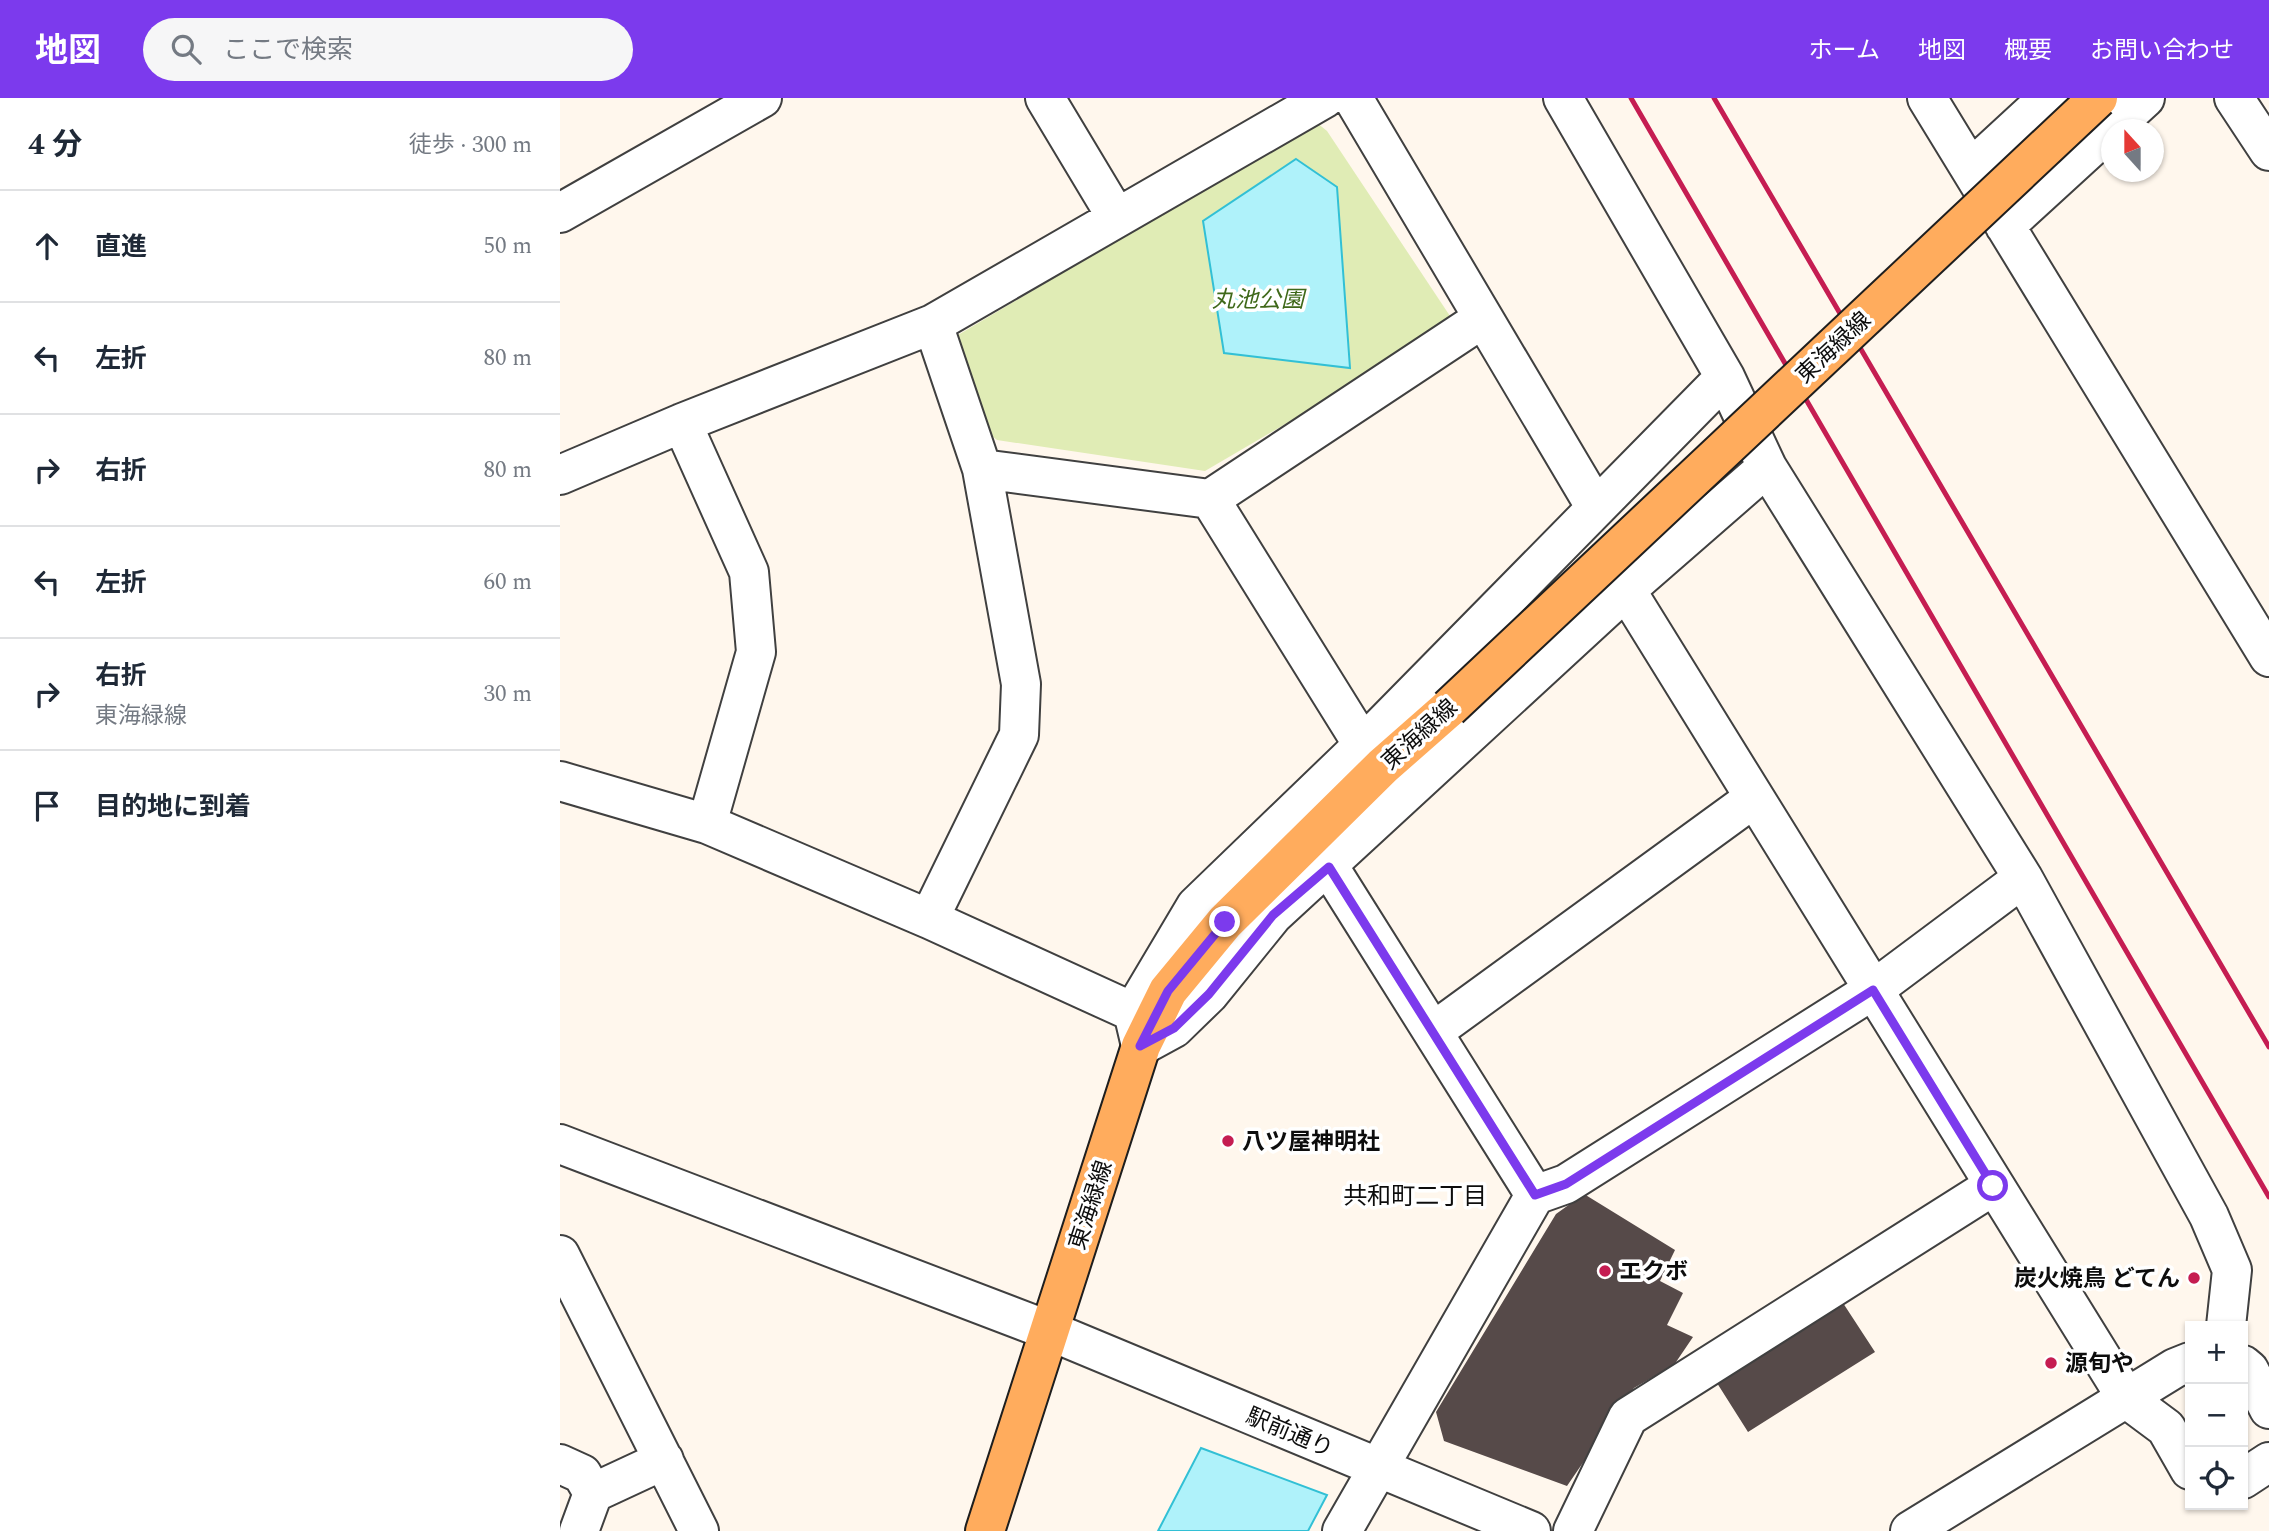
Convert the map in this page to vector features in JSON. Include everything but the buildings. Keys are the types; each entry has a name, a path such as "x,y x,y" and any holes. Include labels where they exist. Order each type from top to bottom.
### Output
{"main road":[{"name":"東海緑線","path":"985,1531 1050,1331 1137,1029 1225,922 1383,766 1449,708 2098,98"}],"street":[{"path":"560,213 762,98"},
{"path":"1045,98 1117,218"},
{"path":"560,475 682,423 933,324 1325,98"},
{"path":"1353,98 1482,320 1596,508"},
{"path":"1563,98 1726,377 1768,467 2023,878 2209,1216 2232,1269 2227,1321"},
{"path":"1927,98 2264,640"},
{"path":"1971,169 2048,98"},
{"path":"2005,226 2145,98"},
{"path":"2234,98 2269,151"},
{"path":"982,469 1210,499 1482,320"},
{"path":"929,919 1019,735 1021,684 982,469 933,324"},
{"path":"1137,1029 1196,906 1363,745 1726,377"},
{"path":"682,423 749,572 756,652 707,824"},
{"path":"560,781 707,824 929,919 1137,1029 1174,1028 1209,994 1273,915 1329,867 1626,590 1768,467"},
{"path":"1210,499 1363,745"},
{"path":"1626,590 2127,1399 2166,1428 2185,1461"},
{"path":"1434,1031 1754,798"},
{"path":"1329,867 1535,1195"},
{"path":"1342,1531 1535,1195 1566,1184 1873,990 2023,878"},
{"name":"駅前通り","path":"560,1144 1050,1331 1531,1531"},
{"path":"1573,1531 1628,1417 1993,1186"},
{"path":"560,1255 698,1531"},
{"path":"1910,1531 2185,1364"},
{"path":"2248,1369 2269,1409"},
{"path":"579,1531 593,1493 664,1460"},
{"path":"2248,1476 2269,1462"},
{"path":"560,1464 582,1474 593,1493"}],"green space":[{"name":"丸池公園","path":"1316,122 1327,131 1450,316 1442,332 1205,471 997,440 983,429 953,338"}],"water":[{"path":"1296,159 1337,187 1350,368 1224,353 1203,221"},
{"path":"1201,1448 1327,1495 1308,1531 1158,1531"}],"railway":[{"path":"1631,98 2269,1197"},
{"path":"1714,98 2269,1047"}],"place":[{"name":"八ツ屋神明社","path":"1228,1141"},
{"name":"エクボ","path":"1605,1271"},
{"name":"炭火焼鳥 どてん","path":"2194,1278"},
{"name":"源旬や","path":"2051,1363"}],"district":[{"name":"共和町二丁目","path":"1415,1196"}],"route":[{"path":"1225,922 1168,991 1140,1046 1174,1028 1209,994 1273,915 1329,867 1535,1195 1566,1184 1873,990 1993,1186"}]}
